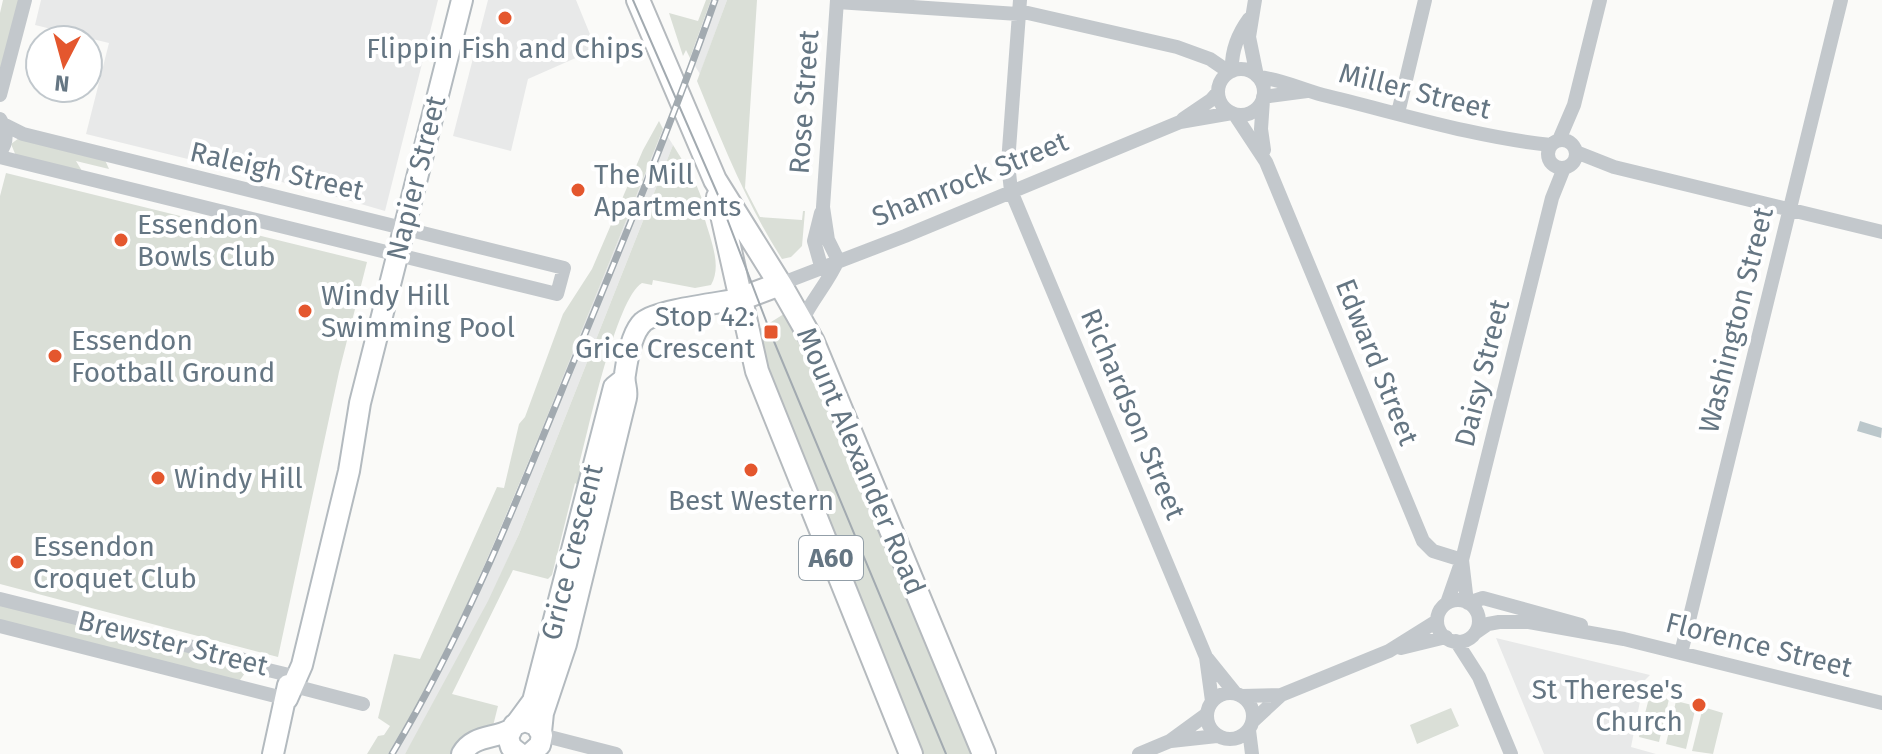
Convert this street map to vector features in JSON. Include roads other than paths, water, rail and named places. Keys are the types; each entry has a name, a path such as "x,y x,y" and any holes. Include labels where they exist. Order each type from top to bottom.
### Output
{"main road":[{"name":"Mount Alexander Road","path":"638,0 715,180 802,321 825,368 984,754"},
{"name":"Mount Alexander Road","path":"715,180 751,353 783,441 911,754"},
{"path":"740,299 780,284"}],"street":[{"path":"0,95 25,0"},
{"name":"Napier Street","path":"273,754 349,471 360,403 462,0"},
{"path":"1255,0 1250,47 1263,86 1263,98 1250,113 1234,114 1221,105 1218,92 1222,79 1230,72 1248,70 1258,76"},
{"path":"1398,113 1425,0"},
{"name":"Daisy Street","path":"1447,603 1462,560 1600,0"},
{"name":"Washington Street","path":"1681,653 1841,0"},
{"path":"837,1 1019,8 1177,47 1210,59 1230,72"},
{"name":"Rose Street","path":"821,266 814,241 823,207 837,1"},
{"name":"Richardson Street","path":"1019,8 1008,163 1011,191 1206,657 1239,694"},
{"path":"1230,72 1234,50 1251,16"},
{"name":"Miller Street","path":"1258,76 1562,155 1882,232"},
{"name":"Miller Street","path":"1263,98 1307,91"},
{"name":"Shamrock Street","path":"1180,122 1218,92"},
{"name":"Edward Street","path":"1263,98 1261,129 1266,162"},
{"name":"Shamrock Street","path":"780,284 905,236 1180,122 1234,114"},
{"name":"Edward Street","path":"1234,114 1266,162 1419,535 1433,551 1462,560"},
{"path":"0,155 6,141 2,121"},
{"name":"Raleigh Street","path":"0,155 557,294 564,268 38,138 23,134 2,121"},
{"name":"Rose Street","path":"823,207 828,240 838,260"},
{"path":"802,321 838,260"},
{"name":"Grice Crescent","path":"531,754 540,745 548,677 599,475 614,387 624,379 636,333 644,322 657,315 740,299"},
{"name":"Daisy Street","path":"1462,560 1467,602"},
{"name":"Florence Street","path":"1467,602 1483,598 1560,617 1624,639"},
{"name":"Brewster Street","path":"0,599 241,659 291,684"},
{"path":"1139,754 1170,741 1222,693 1281,695 1389,651 1437,621 1447,603 1457,600 1474,607 1479,620 1473,635 1479,677"},
{"path":"1437,621 1479,677 1511,754"},
{"name":"Florence Street","path":"1473,635 1488,624 1513,621 1624,639 1882,703"},
{"name":"Brewster Street","path":"0,626 291,684 363,704"},
{"path":"1389,651 1473,635"},
{"name":"Richardson Street","path":"1206,657 1209,707"},
{"name":"Grice Crescent","path":"513,727 530,707 548,677"},
{"path":"1239,694 1252,707 1252,754"},
{"path":"1170,741 1243,736 1281,695"},
{"path":"1209,707 1209,726 1240,754"},
{"path":"462,754 467,746 480,738 531,722 541,740 616,754"},
{"path":"513,727 509,744 519,754"},
{"path":"472,754 489,749 519,754"}],"tram line":[{"path":"633,0 718,195 773,339 946,754"}],"railway":[{"path":"392,754 465,617 507,523 643,191 715,0"}],"place":[{"name":"Flippin Fish and Chips","path":"505,18"},
{"name":"The Mill Apartments","path":"578,190"},
{"name":"Essendon Bowls Club","path":"121,240"},
{"name":"Windy Hill Swimming Pool","path":"305,311"},
{"name":"Stop 42: Grice Crescent","path":"771,332"},
{"name":"Essendon Football Ground","path":"55,356"},
{"name":"Best Western","path":"751,470"},
{"name":"Windy Hill","path":"158,478"},
{"name":"Essendon Croquet Club","path":"17,562"},
{"name":"St Therese's Church","path":"1699,705"}]}
